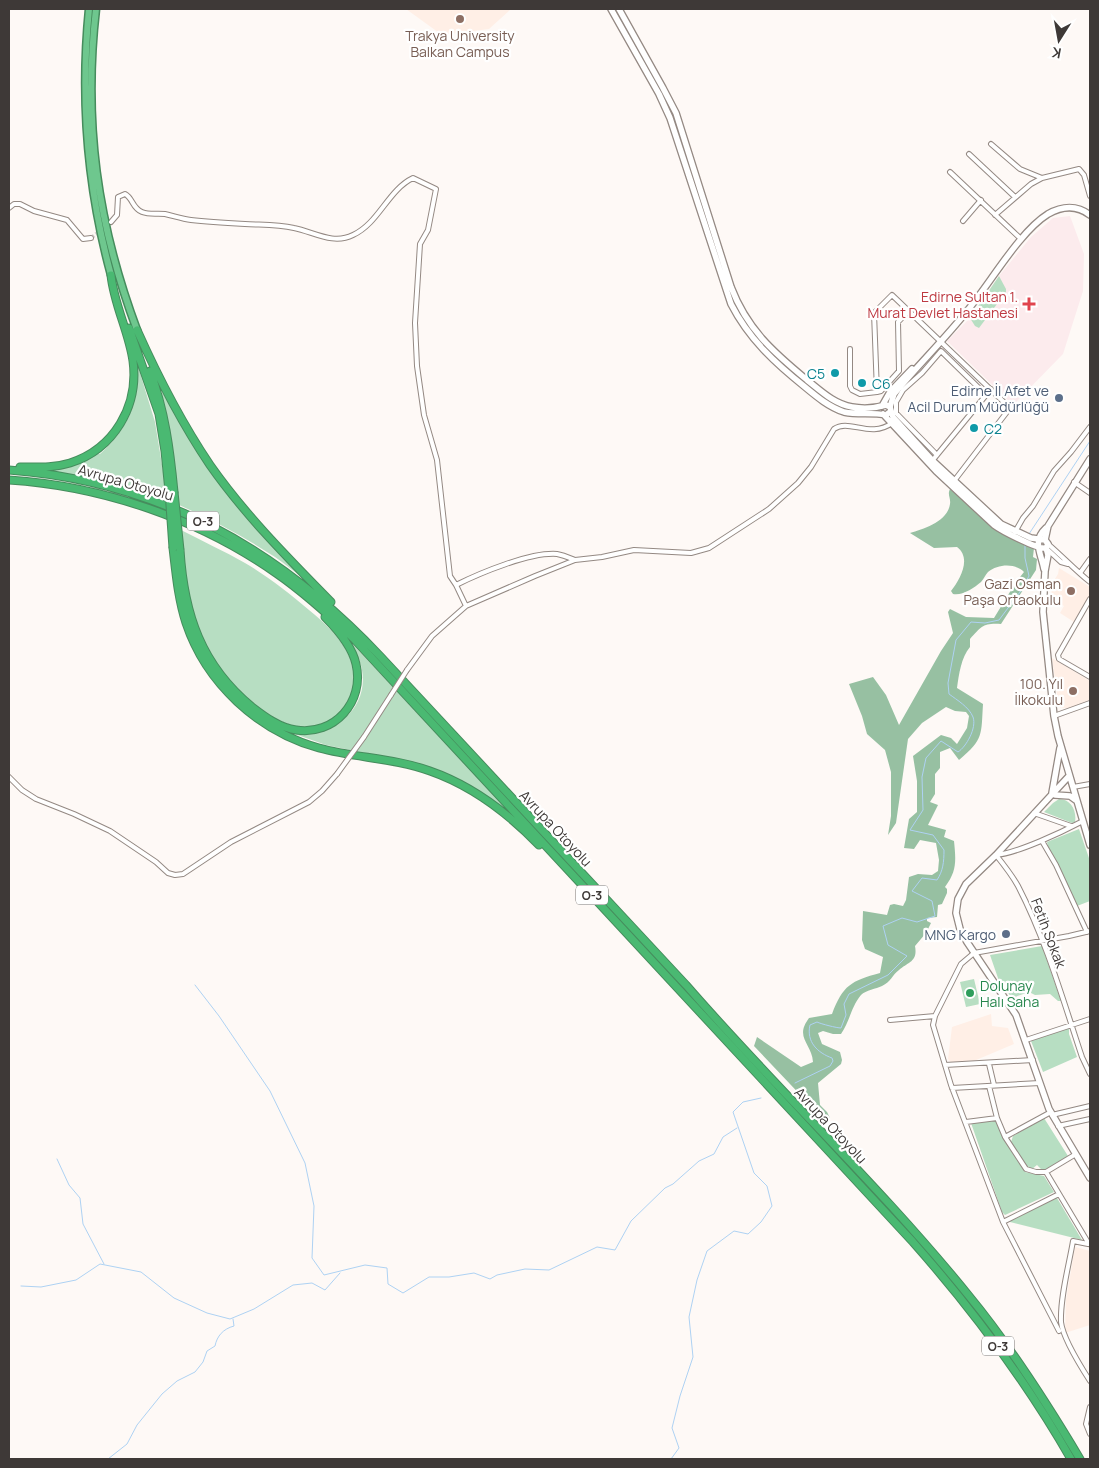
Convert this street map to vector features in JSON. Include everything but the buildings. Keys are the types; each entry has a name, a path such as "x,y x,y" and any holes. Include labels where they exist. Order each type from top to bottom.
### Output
{"highway":[{"path":"89,9 85,74 86,133 95,212 111,275 155,400 172,492"},
{"path":"96,9 91,92 98,185 120,285 137,330 165,418 170,445 181,603 193,641 221,684 250,713 277,730 307,744 405,764 431,771 458,783 479,794 500,809 576,878"},
{"path":"9,468 46,467 76,461 104,444 118,429 126,415 133,391 133,363 127,333 114,295 111,275"},
{"path":"137,330 163,387 196,443 222,481 275,544 341,612 365,640"},
{"name":"Avrupa Otoyolu","path":"9,468 111,487 179,511 214,526 266,557 296,578 331,608 365,640 929,1248 969,1296 1022,1367 1056,1418 1080,1459"},
{"name":"Avrupa Otoyolu","path":"9,480 50,484 87,492 147,509 203,531 260,562 304,594 355,640 913,1242 952,1287 1017,1372 1071,1459"},
{"path":"176,549 185,596 195,630 209,658 225,680 253,708 283,727 304,731 324,727 339,719 348,710 354,698 358,675 354,657 344,638 330,623 294,589 260,562"}],"main road":[{"path":"611,9 660,94 670,118 731,304 743,326 761,348 828,405 854,414 888,414 894,394 940,341"},
{"path":"619,9 676,113 731,287 739,307 762,340 774,353 833,400 853,407 882,407 886,405 895,420 931,462 1001,524 1015,532 1045,543"},
{"path":"1038,547 1003,532 881,410 890,392 969,310 1030,228 1047,214 1066,208 1076,208 1090,215"},
{"path":"1090,459 1048,526 1045,543 1048,555 1045,572 1043,612 1054,716 1071,781 1086,825 1090,845"},
{"path":"1045,543 1037,543 1045,572"},
{"path":"1052,796 1061,746"},
{"path":"1071,781 1034,813 996,855 966,884 956,907 960,929 1012,1009 1026,1040 1052,1114 1090,1178"},
{"path":"1052,796 1070,796 1077,801"}],"street":[{"path":"991,144 1020,169 1042,178"},
{"path":"969,154 1015,197"},
{"path":"995,215 1031,184 1042,178 1079,170 1084,175 1090,196"},
{"path":"950,172 1021,239"},
{"path":"111,222 117,215 118,196 125,194 130,197 137,210 149,214 163,214 190,220 275,225 296,228 328,239 342,239 355,235 371,221 400,187 409,180 413,178 421,180 436,189 428,230 420,244 415,323 416,347 424,415 437,460 450,576 466,606"},
{"path":"963,221 981,200"},
{"path":"9,208 14,204 20,204 34,211 55,216 71,223 83,238 91,238"},
{"path":"877,392 874,313 892,295 1010,408 954,481"},
{"path":"850,349 850,386 852,390 860,394 881,390 899,371 898,322 909,311"},
{"path":"937,455 896,413 896,402 903,390 922,373 941,351 986,395"},
{"path":"899,371 905,376"},
{"path":"931,462 991,389"},
{"path":"9,777 36,800 74,814 110,831 156,862 168,873 184,874 231,842 309,802 322,791 364,737 407,670 432,636 466,606 575,560 641,550 691,553 709,548 769,509 798,482 811,467 837,427 850,426 873,430 884,429 892,423"},
{"path":"1015,532 1054,471 1090,427"},
{"path":"1074,482 1090,493"},
{"path":"1045,543 1066,559 1068,564 1090,582"},
{"path":"456,585 479,573 537,556 557,554 575,560"},
{"path":"1080,574 1090,559"},
{"path":"1090,599 1058,655 1059,659 1090,677"},
{"path":"1054,716 1090,703"},
{"path":"1071,781 1090,784"},
{"path":"1034,813 1071,826"},
{"path":"996,855 1004,854 1042,840 1071,826 1086,825"},
{"path":"1042,840 1060,872 1088,932 974,953 961,964 935,1016 933,1025 952,1088 1003,1222 1059,1331"},
{"name":"Fetih Sokak","path":"996,855 1018,885 1042,941 1082,1057 1090,1074"},
{"path":"890,1020 935,1016"},
{"path":"1026,1040 1090,1019"},
{"path":"945,1066 1033,1060"},
{"path":"989,1064 994,1085"},
{"path":"952,1088 1040,1083"},
{"path":"989,1086 997,1118 1005,1137 1027,1170 1046,1172 1076,1154"},
{"path":"1005,1137 1034,1120 1090,1106"},
{"path":"966,1122 997,1118"},
{"path":"1058,1126 1090,1119"},
{"path":"1046,1172 1089,1244"},
{"path":"1003,1222 1059,1194"},
{"path":"1089,1244 1073,1241 1061,1323 1065,1336 1090,1381"},
{"path":"1090,1407 1086,1424 1090,1431"}],"shaded area":[{"name":"Trakya University Balkan Campus","path":"406,9 511,9 489,29 442,35"},
{"name":"Edirne Sultan 1. Murat Devlet Hastanesi","path":"1070,216 1084,254 1083,291 1063,354 1013,405 947,341 970,318 999,276 1031,237 1053,218"},
{"name":"Gazi Osman Paşa Ortaokulu","path":"1059,568 1090,587 1090,595 1074,622 1060,613 1064,606 1051,598 1052,584"},
{"name":"100. Yıl İlkokulu","path":"1052,658 1090,681 1090,701 1070,709 1059,707"},
{"path":"991,1014 992,1026 1008,1028 1014,1044 962,1066 953,1065 948,1059 952,1027"},
{"path":"1075,1247 1090,1251 1090,1325 1065,1333 1066,1300"}],"green space":[{"path":"999,276 1006,292 979,328 975,326 970,318"},
{"path":"137,363 155,422 165,483 165,499 135,489 45,470 97,453 100,454 110,445 125,424 134,402"},
{"path":"162,392 184,429 300,576 278,559 252,543 179,505 169,427"},
{"path":"950,489 1001,533 1033,546 1033,557 1037,559 1036,570 1001,624 983,626 970,639 970,647 964,656 961,666 957,688 983,704 982,723 980,736 977,741 959,760 950,748 940,752 940,768 935,774 935,794 930,802 938,805 928,825 946,830 944,837 954,841 955,860 954,871 945,887 947,893 942,904 938,905 937,917 927,918 927,921 931,923 926,933 915,946 914,959 885,984 861,995 841,1034 823,1031 818,1033 822,1044 840,1052 842,1060 841,1064 818,1083 820,1105 830,1118 827,1123 754,1046 757,1037 801,1067 813,1062 812,1055 803,1036 805,1025 809,1018 832,1014 844,990 855,982 880,973 883,957 865,949 862,940 863,911 887,915 890,905 903,906 906,900 909,877 918,874 932,875 938,871 939,860 936,843 920,840 914,849 904,848 909,819 917,812 917,781 913,756 941,735 951,738 957,744 967,728 969,716 966,712 955,711 946,707 922,723 908,739 896,823 888,835 891,816 891,772 885,750 867,734 849,684 873,677 886,695 899,725 953,633 948,612 950,609 966,617 994,618 1024,572 1011,566 997,567 988,572 981,582 971,589 964,593 953,594 951,591 963,569 964,557 961,552 957,547 934,548 910,533 940,520 945,515 950,504"},
{"path":"181,530 261,573 315,615 338,638 350,658 354,673 353,687 349,700 342,711 332,720 320,726 291,725 263,711 225,675 206,647 192,608 183,557"},
{"path":"344,635 511,813 423,765 326,745 289,732 306,733 321,731 335,725 347,716 356,705 362,691 363,676 359,659 356,658"},
{"path":"1059,799 1070,803 1074,810 1075,822 1072,823 1044,812"},
{"path":"1079,829 1090,861 1090,901 1077,906 1047,842"},
{"path":"1042,946 1061,1001 1058,1001 1050,994 1035,995 1029,992 1012,998 999,981 990,955"},
{"name":"Dolunay Halı Saha","path":"974,979 980,1004 966,1007 960,982"},
{"path":"1069,1027 1069,1034 1077,1057 1043,1072 1031,1041"},
{"path":"1044,1118 1068,1156 1043,1171 1037,1165 1032,1169 1027,1167 1011,1142 1013,1136"},
{"path":"997,1121 1003,1138 1025,1172 1044,1176 1054,1192 1005,1215 1002,1212 971,1123"},
{"path":"1057,1198 1082,1240 1010,1222 1010,1220"}],"waterway":[{"path":"1029,534 1090,441"},
{"path":"795,1083 830,1066 833,1061 832,1058 814,1046 810,1037 810,1025 817,1022 841,1028 846,1015 844,1004 849,994 888,975 907,956 888,945 883,926 902,918 917,922 935,916 932,901 912,891 922,878 937,880 941,873 943,862 944,850 933,835 910,830 923,810 922,777 926,758 941,741 958,752 970,737 974,721 973,717 966,707 949,694 948,683 956,640 971,622 985,623 999,620 1020,592 1029,576 1025,558 1025,545"},
{"path":"195,985 219,1016 270,1091 305,1163 314,1206 312,1258 324,1275 365,1265 387,1268 388,1284 403,1293 429,1277 449,1277 474,1273 490,1279 497,1275 525,1269 549,1270 597,1247 615,1250 631,1221 665,1188 673,1184 699,1161 714,1154 723,1137 737,1128"},
{"path":"671,1459 679,1448 672,1428 693,1357 689,1317 697,1280 707,1251 734,1231 748,1234 761,1222 772,1206 767,1186 754,1173 733,1112 743,1102 761,1098"},
{"path":"57,1159 69,1185 80,1198 83,1224 104,1264"},
{"path":"21,1286 41,1287 76,1280 100,1264 141,1272 174,1298 207,1313 230,1319 254,1309 293,1285 312,1283 325,1290 340,1273"},
{"path":"108,1459 127,1444 137,1425 162,1394 177,1381 195,1372 203,1362 207,1351 215,1346 221,1333 234,1326 233,1319"}],"tunnel":[{"path":"91,238 111,222"}],"place":[{"name":"Trakya University Balkan Campus","path":"460,19"},
{"name":"Edirne Sultan 1. Murat Devlet Hastanesi","path":"1029,304"},
{"name":"C5","path":"835,373"},
{"name":"C6","path":"862,383"},
{"name":"Edirne İl Afet ve Acil Durum Müdürlüğü","path":"1059,398"},
{"name":"C2","path":"974,428"},
{"name":"Gazi Osman Paşa Ortaokulu","path":"1071,591"},
{"name":"100. Yıl İlkokulu","path":"1073,691"},
{"name":"MNG Kargo","path":"1006,934"},
{"name":"Dolunay Halı Saha","path":"970,993"}]}
